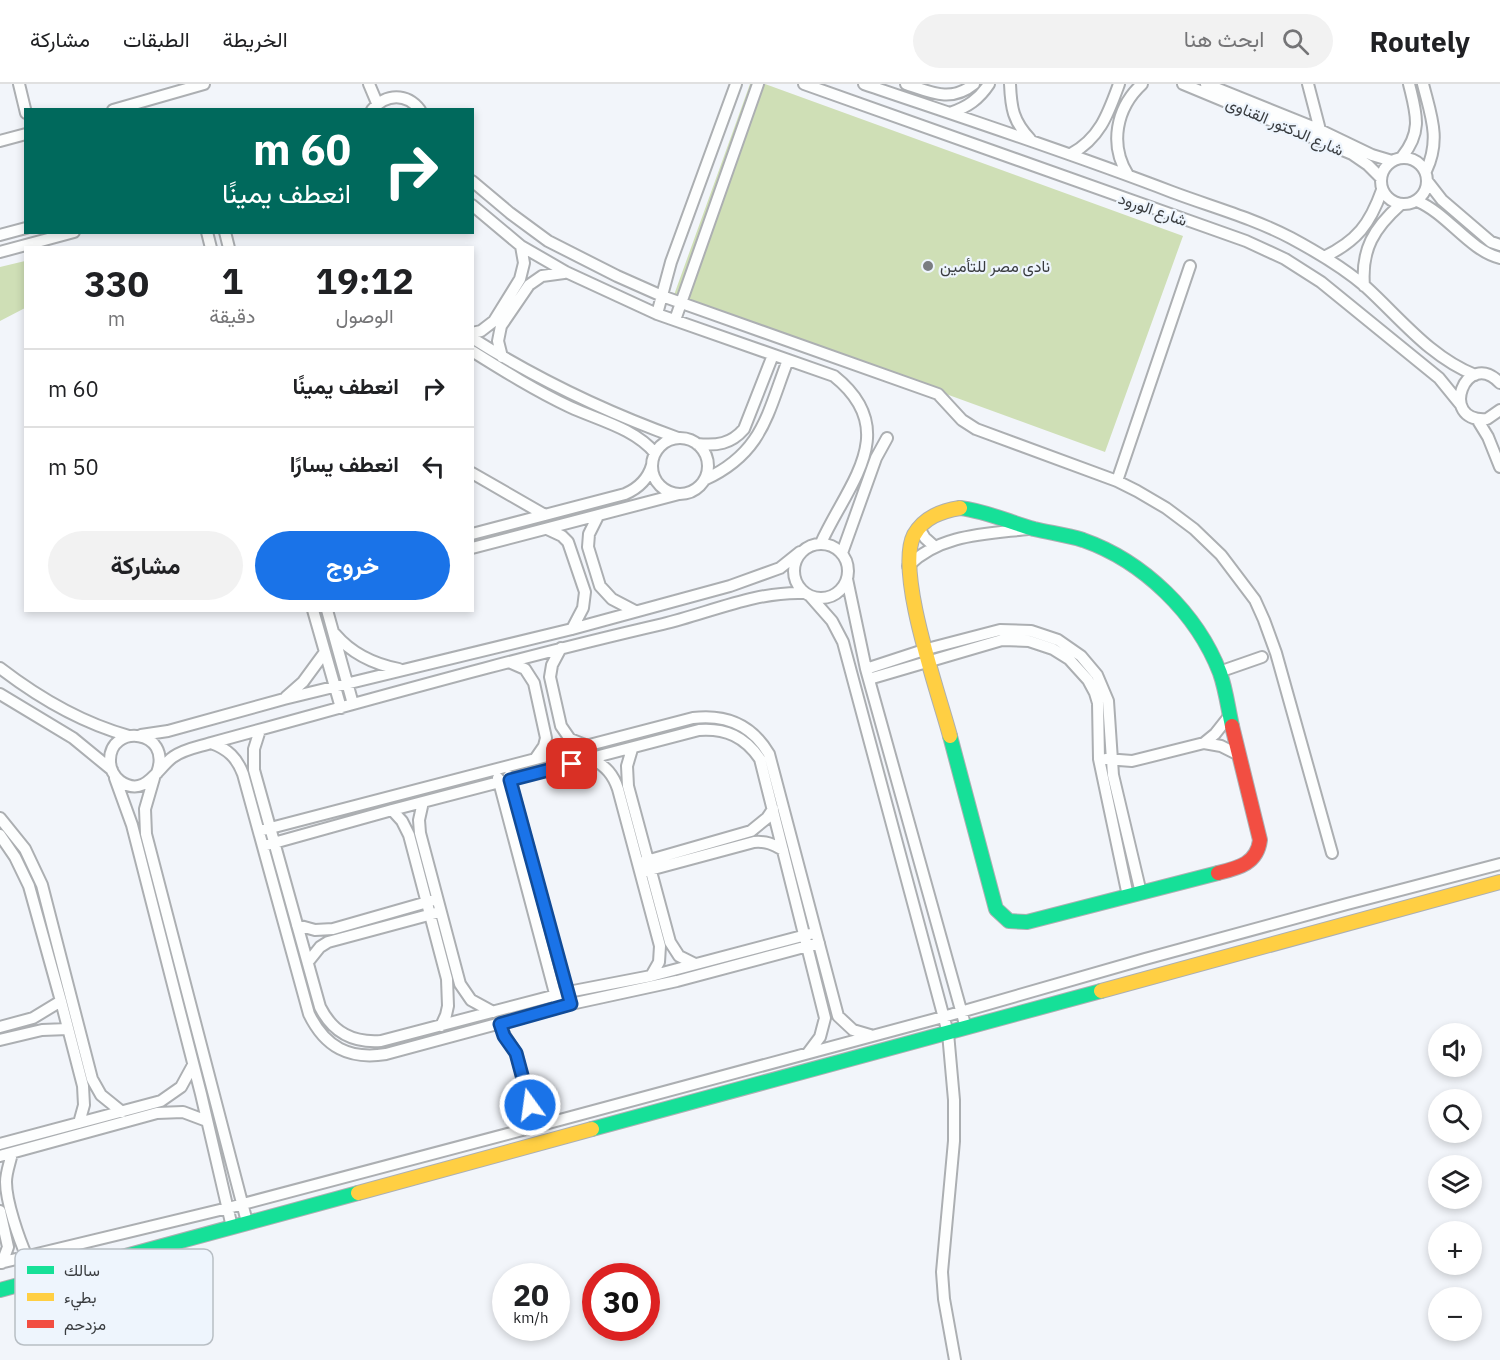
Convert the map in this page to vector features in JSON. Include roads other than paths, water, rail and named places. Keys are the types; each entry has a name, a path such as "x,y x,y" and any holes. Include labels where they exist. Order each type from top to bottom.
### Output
{"street":[{"path":"19,84 25,108"},
{"path":"120,108 204,84"},
{"path":"369,84 375,106 384,99 400,97 412,101 418,108"},
{"path":"657,314 671,262 736,84"},
{"path":"675,320 758,84"},
{"name":"شارع الورود","path":"804,84 1246,241 1285,259 1322,282 1439,378 1467,414 1477,418"},
{"name":"شارع الورود","path":"864,84 1071,154 1251,220 1289,237 1324,257 1364,285 1435,353 1475,375 1486,374 1498,379"},
{"path":"906,84 940,96 951,96 974,84"},
{"path":"950,113 967,107 982,94 989,84"},
{"path":"1010,84 1011,105 1018,126 1032,141"},
{"path":"1071,154 1087,144 1105,123 1119,84"},
{"path":"1128,175 1118,152 1117,128 1127,102 1142,84"},
{"name":"شارع الدكتور القناوى","path":"1184,84 1352,154 1381,178"},
{"name":"شارع الدكتور القناوى","path":"1206,84 1320,130 1372,155 1397,159"},
{"path":"1308,84 1320,130"},
{"path":"1324,257 1339,250 1367,225 1382,190 1383,170 1410,148 1417,126 1417,115 1409,84"},
{"path":"1382,190 1393,202 1401,204 1417,201 1423,196 1435,145 1435,130 1423,84"},
{"path":"0,141 24,135"},
{"path":"1397,159 1416,160 1443,200 1491,242 1500,245"},
{"path":"474,183 548,241 595,266 662,296 931,391 943,398 962,420 976,429 1117,481 1166,508 1194,529 1221,555 1255,600 1264,620 1276,653 1332,853"},
{"path":"1417,201 1436,211 1483,250 1500,258"},
{"path":"1364,285 1363,268 1367,249 1375,232 1386,217 1401,204"},
{"path":"474,207 521,246 566,273 657,314 834,376 843,384 858,403 867,426 867,447 840,509 821,543"},
{"path":"1206,228 1214,207"},
{"path":"0,236 24,229"},
{"path":"0,252 67,234"},
{"path":"474,333 481,331 494,321 520,279 524,263 521,246"},
{"path":"1117,481 1190,266"},
{"path":"502,357 498,341 501,326 529,285 542,276 566,273"},
{"path":"474,339 502,357 579,397 678,438"},
{"path":"474,352 510,375 558,400 633,434 655,453"},
{"path":"474,533 633,490 645,480 655,453 664,442 685,438 697,444 719,445 738,436 751,414 773,354"},
{"path":"474,547 695,489 704,480 730,466 752,446 760,433 788,360"},
{"path":"1461,405 1460,389 1466,380 1475,375"},
{"path":"1500,410 1491,417 1477,418 1488,437 1500,467"},
{"path":"842,553 876,458 887,438"},
{"path":"697,444 708,460 704,480"},
{"path":"652,465 652,472 659,484 679,494"},
{"path":"474,473 545,515"},
{"path":"960,508 991,515 1088,542 1120,558 1167,594 1187,616 1203,639 1219,672 1260,840 1259,851 1253,860 1242,867 1018,924 1001,917 996,909 928,655 908,566 912,541 919,528 930,517 942,511 960,508"},
{"path":"988,533 991,515"},
{"path":"598,516 589,534 588,547 600,586 612,600 635,611"},
{"path":"919,528 934,547"},
{"path":"908,566 920,555 952,540 1034,528"},
{"path":"546,529 562,536 568,542 585,592 584,608 572,629"},
{"path":"232,1227 132,825 110,763 113,749 122,739 168,731 334,686 572,629 757,578 780,568 809,545 821,543 832,546 842,553 848,566 847,579 867,674 966,1028"},
{"path":"800,552 796,558 793,573 795,581 832,621 843,642 948,1033 954,1100 954,1141 942,1272 944,1299 955,1360"},
{"path":"0,694 73,738 124,783 137,786 143,785 156,775 181,752 561,648 761,597 784,593 807,594 816,598 829,597 840,590 847,579"},
{"path":"314,612 341,708"},
{"path":"328,612 353,704"},
{"path":"867,674 1000,630 1031,631 1058,640 1091,666 1104,688 1108,701 1111,758 1107,776"},
{"path":"333,632 356,653 378,664 402,669"},
{"path":"928,655 1002,640 1029,641 1053,649 1069,659 1081,672 1095,693 1098,703 1099,759 1107,776 1135,894"},
{"path":"561,648 552,665 550,677 561,726 570,739 585,746"},
{"path":"284,699 303,682 325,652"},
{"path":"1219,672 1262,657"},
{"path":"509,662 525,669 534,683 546,738 541,753 535,759"},
{"path":"0,668 29,689 92,724 153,743 158,749 160,765 145,809 146,834 247,1222"},
{"path":"0,706 14,702"},
{"path":"1204,743 1215,734 1230,715"},
{"path":"259,831 501,767 706,717 732,720 753,733 769,754 812,939 825,1017 820,1037 807,1054"},
{"path":"260,730 252,760 274,843 320,1007 330,1024 344,1035 369,1042 381,1041 568,992 651,976 694,964 812,939"},
{"path":"263,846 699,730 723,730 744,741 760,759 783,850 838,1016 853,1030 873,1036"},
{"path":"212,743 232,754 239,763 309,1014 319,1033 334,1046 359,1055 386,1054 559,1007 677,981 812,939"},
{"path":"1107,776 1132,761 1204,743 1221,746 1239,755"},
{"path":"632,749 627,766 628,786 660,946 659,962 651,976"},
{"path":"593,759 608,770 614,778 670,942 679,956 694,964"},
{"path":"1099,759 1132,761"},
{"path":"501,767 571,1004"},
{"path":"505,781 559,1007"},
{"path":"423,802 420,814 420,833 448,988 447,1015 437,1026 436,1040"},
{"path":"644,867 751,831 767,818 773,809"},
{"path":"392,810 402,821 409,835 432,901"},
{"path":"0,818 25,849 42,885 92,1079 107,1101 122,1112"},
{"path":"0,835 15,857 29,886 61,1001 83,1086 84,1105 79,1123"},
{"path":"644,867 754,842 774,844 783,850"},
{"path":"60,1249 228,1208 807,1054 1347,904 1500,864"},
{"path":"151,1249 1500,882"},
{"path":"297,925 315,930 333,929 432,901"},
{"path":"1347,904 1352,922"},
{"path":"435,913 465,993 478,1006 493,1012"},
{"path":"308,962 320,947 328,942 435,913"},
{"path":"0,1027 33,1018 61,1001"},
{"path":"319,1033 330,1024"},
{"path":"500,1024 504,1036 516,1053 530,1105 528,1119 530,1128"},
{"path":"0,1040 42,1030 68,1029"},
{"path":"0,1144 169,1098 181,1087 193,1065"},
{"path":"0,1156 157,1113 183,1112 207,1121"},
{"path":"12,1153 7,1175 7,1189 24,1249"},
{"path":"0,1211 8,1247 1,1263"},
{"path":"0,1290 15,1286"}],"place":[{"name":"نادى مصر للتأمين","path":"928,266"}]}
